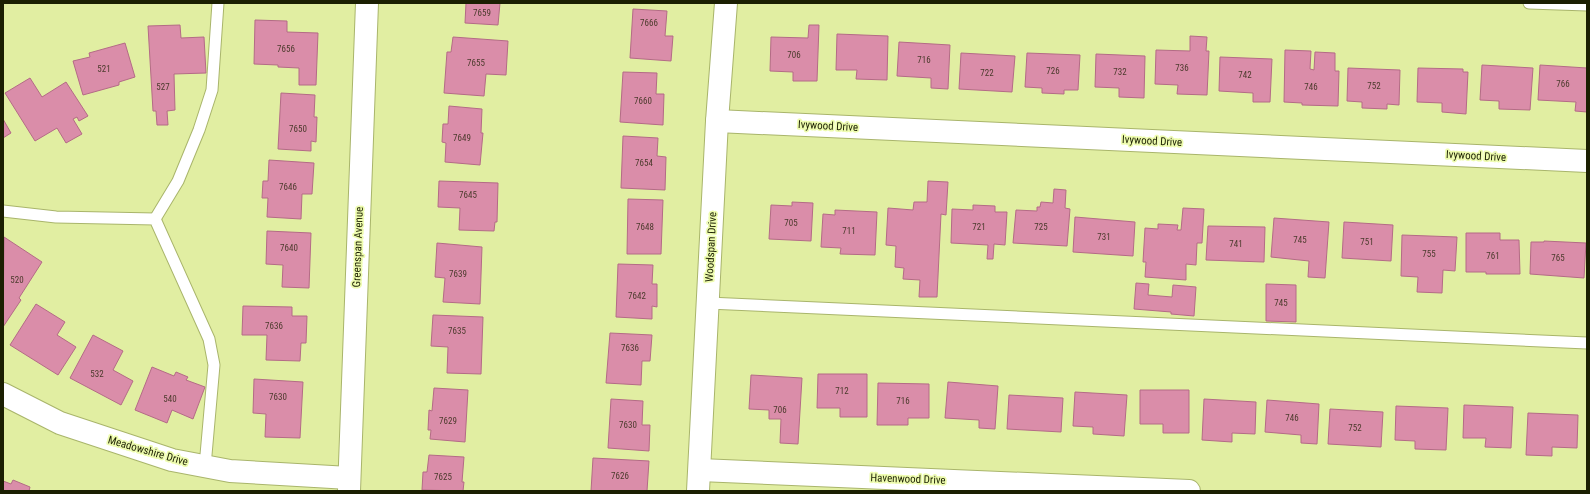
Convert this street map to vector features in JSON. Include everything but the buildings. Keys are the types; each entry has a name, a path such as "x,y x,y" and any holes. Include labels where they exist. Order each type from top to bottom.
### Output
{"street":[{"name":"Greenspan Avenue","path":"349,484 367,3"},
{"name":"Woodspan Drive","path":"698,491 717,121 726,3"},
{"name":"Ivywood Drive","path":"717,121 1587,161"},
{"name":"Meadowshire Drive","path":"3,394 60,423 172,460 230,471 349,484"},
{"name":"Havenwood Drive","path":"700,470 1189,491"}],"lane":[{"path":"155,219 178,181 212,90 218,3"},
{"path":"1529,3 1587,5"},
{"path":"3,211 56,217 155,219"},
{"path":"155,219 209,340 214,365 205,466"},
{"path":"708,303 1587,343"}]}
